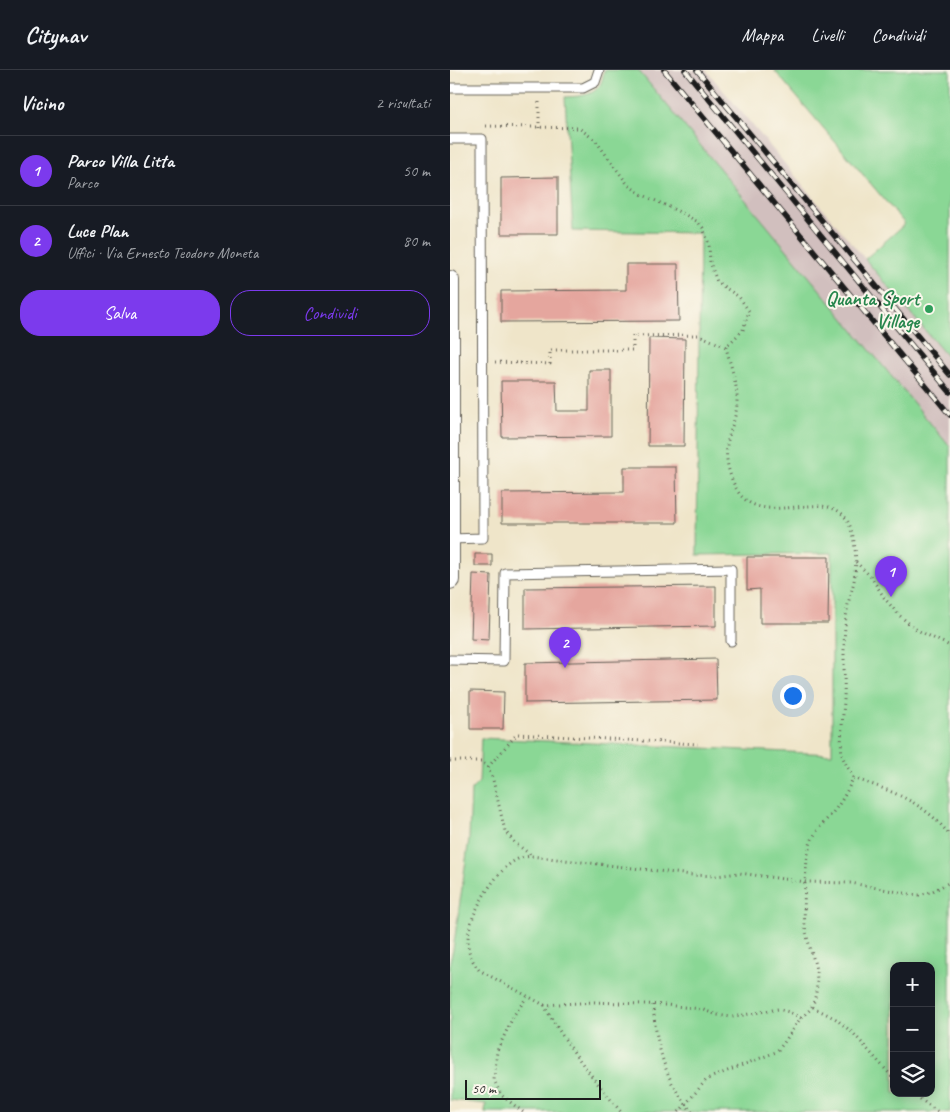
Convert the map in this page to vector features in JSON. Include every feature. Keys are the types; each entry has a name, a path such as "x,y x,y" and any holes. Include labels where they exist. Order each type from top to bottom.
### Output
{"street":[{"path":"450,280 450,580"}],"lane":[{"path":"450,88 583,88 595,82 599,70"},
{"path":"450,139 482,139 484,362 483,538 450,539"},
{"path":"450,660 504,662 505,573 730,569 731,641"}],"path":[{"path":"539,128 540,89"},
{"path":"482,126 579,128 596,141 628,185 641,194 671,207 698,222 703,228 709,244 710,262 717,282 739,297 748,311 743,330 726,347"},
{"path":"488,362 550,364 550,350 633,350 633,336 699,334 726,347"},
{"path":"726,347 737,395 737,411 726,446 728,469 737,490 748,503 763,508 818,506 830,508 842,513 850,526 856,562 847,610 844,644 842,755 853,778 910,800 930,815 950,836"},
{"path":"856,562 871,577 885,599 900,616 917,630 950,646"},
{"path":"488,768 517,734 698,744"},
{"path":"450,761 481,761 488,768 493,780 505,831 515,843 531,856"},
{"path":"679,1112 707,1079 776,1052 801,1018 813,1007 818,976 805,928 804,914 810,844 816,832 846,793 853,778"},
{"path":"801,1018 778,1009 732,1017 717,1016 701,1009 653,1005 595,1002 544,1005 479,970 469,952 468,940 471,922 490,885 517,859 531,856 692,875 716,876 739,873 806,882 851,883 919,895 931,892 950,882"},
{"path":"522,1112 501,1095 494,1080 497,1051 514,1015 527,997"},
{"path":"544,1005 552,1020 589,1073 621,1112"},
{"path":"653,1005 655,1029 661,1055 672,1084 692,1112"},
{"path":"813,1007 836,1019 854,1034 890,1074"},
{"path":"917,1097 938,1112"}],"shaded area":[{"path":"638,70 706,70 950,360 950,447"}],"green space":[{"path":"604,70 638,70 950,447 950,1112 485,1112 486,1104 450,1100 450,961 469,839 471,790 479,782 481,738 832,754 832,553 697,555 700,233 573,231 565,97 586,95 600,85"},
{"path":"774,70 950,70 950,360 865,259 905,224"}],"building":[{"path":"558,177 558,234 501,234 501,178"},
{"path":"626,264 678,264 679,321 501,322 501,291 626,290"},
{"path":"649,338 685,339 684,446 648,446"},
{"path":"589,370 611,370 611,436 502,437 501,381 556,381 557,411 589,411"},
{"path":"624,467 676,467 677,523 502,523 502,493 624,492"},
{"path":"475,554 492,554 492,566 475,566"},
{"path":"747,557 829,557 828,623 760,623 760,589 747,590"},
{"path":"473,574 491,575 489,640 471,639"},
{"path":"716,586 716,626 525,629 525,588"},
{"path":"716,659 717,700 525,703 525,663"},
{"path":"470,691 504,692 503,729 470,729"}],"railway":[{"path":"664,70 950,415"},
{"path":"685,70 950,392"},
{"path":"697,70 950,375"}],"place":[{"name":"Quanta Sport Village","path":"929,309"},
{"name":"Parco Villa Litta","path":"891,597"},
{"name":"Luce Plan","path":"565,668"}]}
